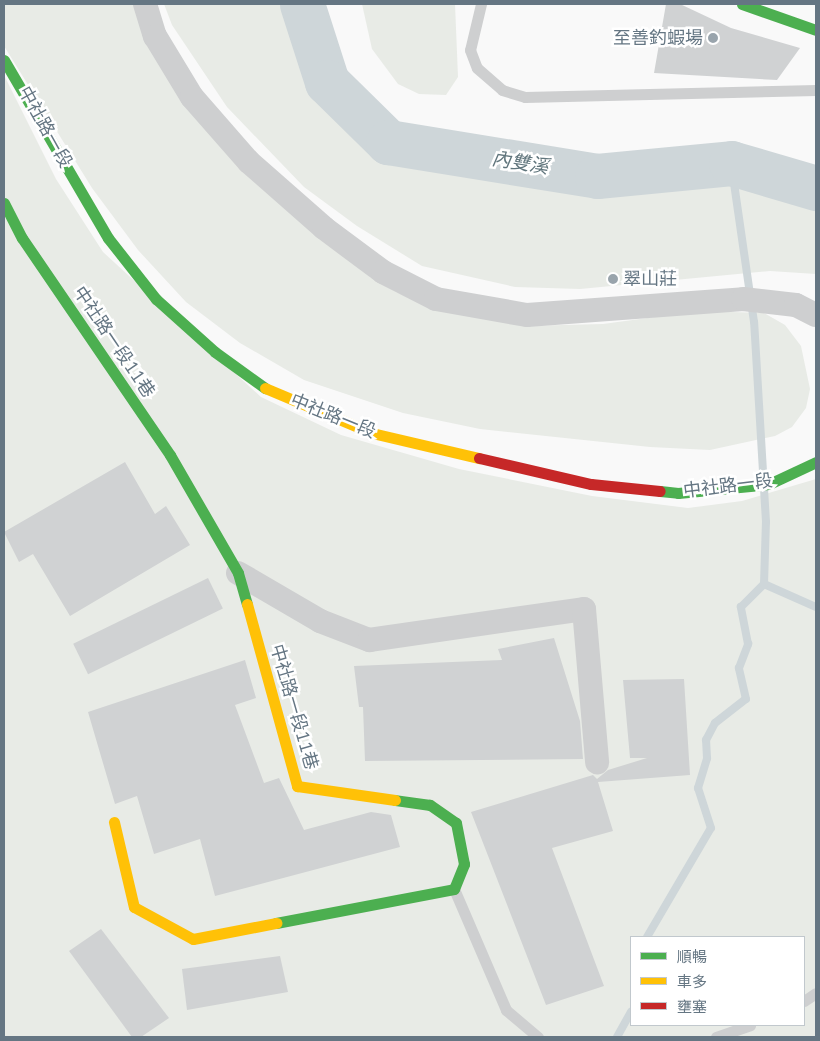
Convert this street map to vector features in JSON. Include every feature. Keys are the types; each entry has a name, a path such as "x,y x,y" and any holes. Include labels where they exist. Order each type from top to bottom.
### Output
{"street":[{"path":"145,4 155,36 192,97 249,162 324,228 383,272 436,299 527,315 743,299 796,305 816,315"},
{"path":"742,4 816,30"},
{"name":"中社路一段","path":"4,60 18,79 108,238 156,299 215,352 266,388 372,433 591,484 678,493 768,484 816,462"},
{"name":"中社路一段11巷","path":"4,203 22,238 170,455 238,573 297,786 430,806 456,823 464,864 454,889"},
{"path":"238,573 320,621 369,640 584,609 597,762"},
{"path":"114,822 134,907 193,940 454,889"}],"lane":[{"path":"481,4 470,50 477,68 502,90 525,97 816,90"},
{"path":"454,889 506,1010 538,1037"},
{"path":"805,1000 816,994"},
{"path":"716,1037 747,1026"}],"shaded area":[{"path":"4,4 135,4 145,37 370,277 396,292 422,303 523,326 603,324 699,311 764,313 785,325 801,346 810,389 806,408 792,427 775,436 710,450 650,447 480,429 403,413 304,380 240,343 186,302 138,250 92,188 4,46"},
{"path":"164,4 290,4 305,51 344,116 371,143 415,160 612,190 744,184 787,186 816,195 816,274 770,271 580,289 515,287 422,266 357,226 304,187 227,107 172,25"},
{"path":"362,4 455,4 458,77 446,95 419,94 398,84 372,49"},
{"path":"4,75 56,179 103,252 261,397 341,435 459,469 592,496 688,508 742,501 816,479 816,1037 4,1037"}],"building":[{"name":"至善釣蝦場","path":"666,4 680,4 731,28 800,48 777,80 654,73"},
{"path":"125,462 155,514 166,506 190,545 70,616 33,554 19,562 4,532"},
{"path":"208,578 223,609 88,674 73,644"},
{"path":"554,638 580,721 583,759 365,761 363,707 359,707 354,666 502,660 498,649"},
{"path":"245,660 256,698 235,705 264,783 279,778 304,830 371,812 391,815 400,847 215,896 200,839 154,854 137,796 115,804 88,712"},
{"path":"684,679 690,775 598,782 613,831 552,848 604,986 546,1005 471,812 593,775 597,779 608,770 647,758 630,758 623,680"},
{"path":"101,929 169,1018 141,1037 132,1037 69,951"},
{"path":"280,956 288,992 187,1010 182,969"}],"waterway":[{"name":"內雙溪","path":"302,4 327,82 388,142 597,176 731,163 816,188"},
{"path":"648,936 711,828 698,788 707,758 706,740 715,723 746,699 739,668 748,644 741,607 764,584 766,522 754,322 731,163"},
{"path":"764,584 816,607"},
{"path":"617,1037 630,1014"}],"traffic: fast":[{"path":"742,4 816,30"},
{"path":"4,60 108,238 156,299 215,352 265,388"},
{"path":"4,203 22,238 170,455 238,573 247,604"},
{"path":"660,491 678,493 769,484 816,462"},
{"path":"276,923 454,889 464,864 456,823 430,805 395,800"}],"traffic: slow":[{"path":"265,388 372,433 479,458"},
{"path":"247,604 297,786 395,800"},
{"path":"114,822 134,907 193,939 276,923"}],"traffic: jam":[{"path":"479,458 591,484 660,491"}],"place":[{"name":"至善釣蝦場","path":"713,38"},
{"name":"翠山莊","path":"613,279"}]}
